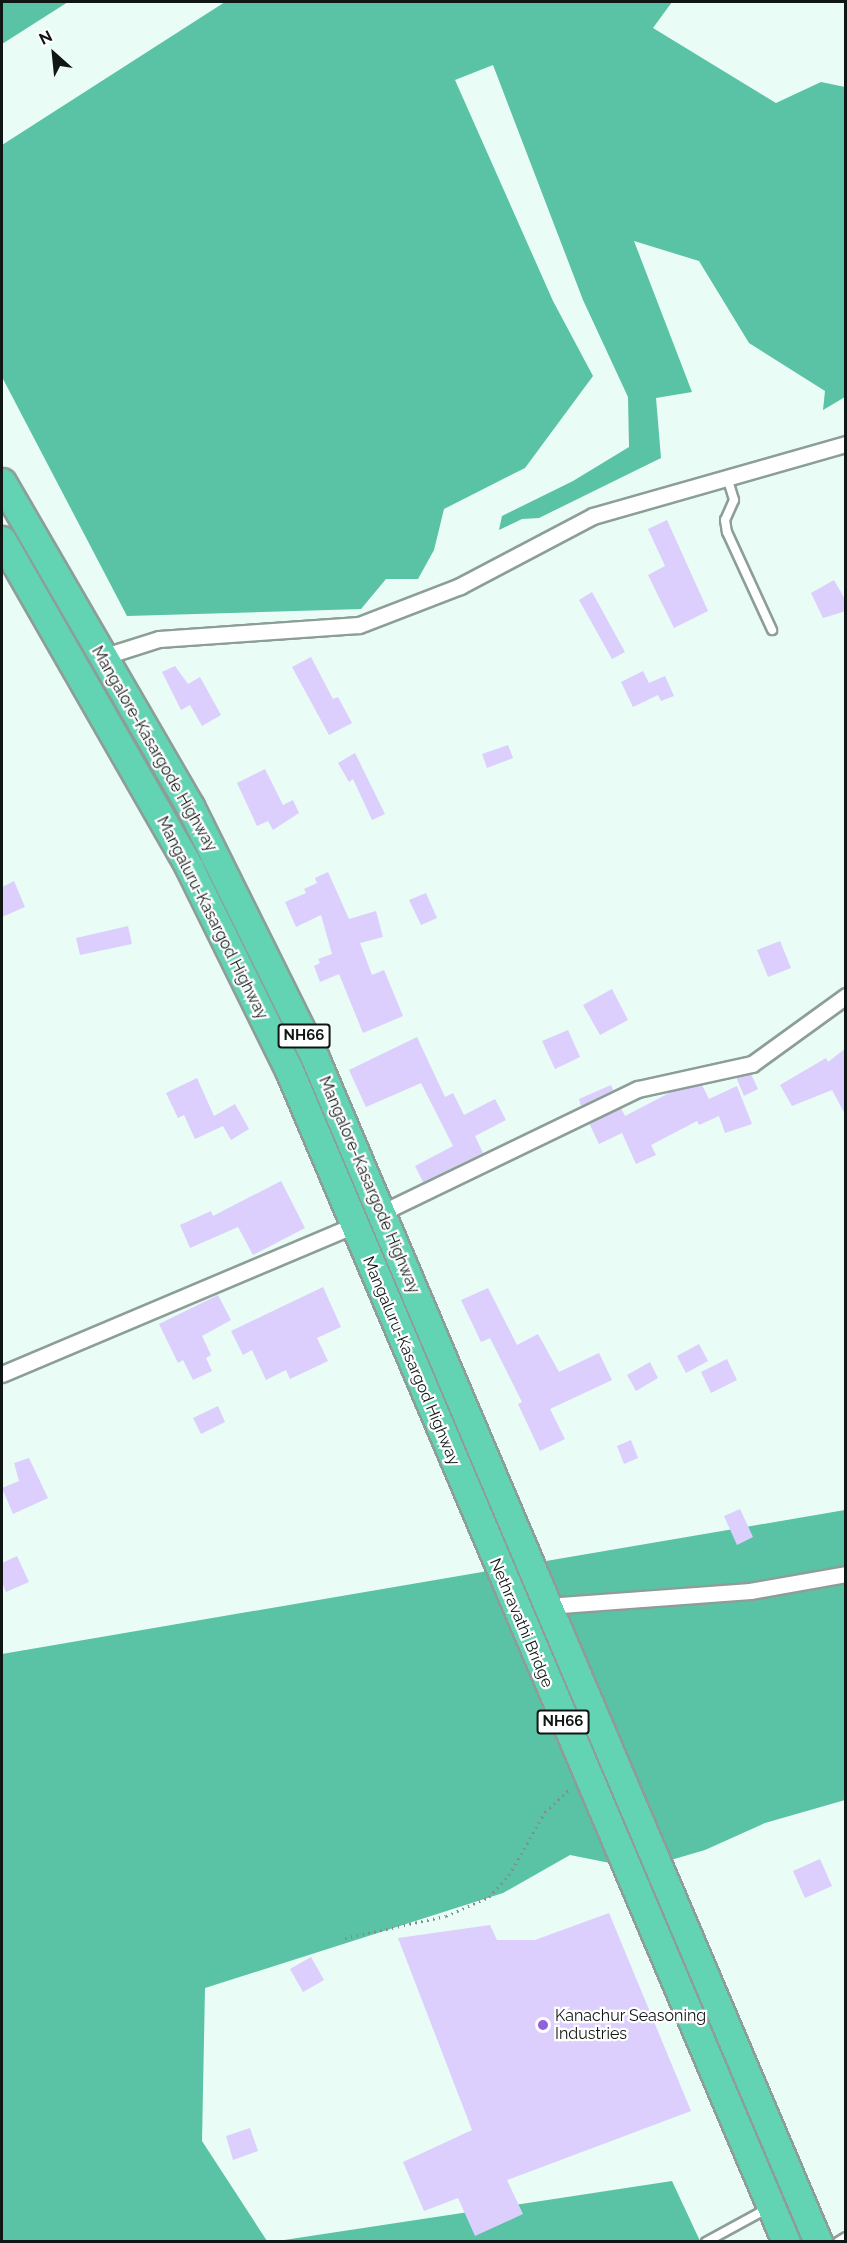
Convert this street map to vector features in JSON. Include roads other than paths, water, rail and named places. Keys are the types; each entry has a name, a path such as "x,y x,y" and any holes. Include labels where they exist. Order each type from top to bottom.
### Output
{"highway":[{"name":"Mangalore-Kasargode Highway","path":"2,482 190,806 315,1058 520,1540"},
{"name":"Mangaluru-Kasargod Highway","path":"2,540 229,943 289,1070 488,1544"},
{"name":"Nethravathi Bridge","path":"520,1540 665,1887 818,2241"},
{"name":"Nethravathi Bridge","path":"488,1544 771,2206"},
{"name":"NH66","path":"771,2206 786,2241"}],"street":[{"path":"102,657 159,639 359,624 460,586 593,516 726,475 846,444"},
{"path":"381,1213 638,1089 752,1064 846,996"},
{"path":"2,1374 354,1224"},
{"path":"547,1606 750,1591 846,1574"}],"lane":[{"path":"726,475 734,500 725,520 727,532 772,630"},
{"path":"706,2241 771,2206"},
{"path":"838,2241 846,2237"}],"place":[{"name":"Kanachur Seasoning Industries","path":"543,2025"}]}
